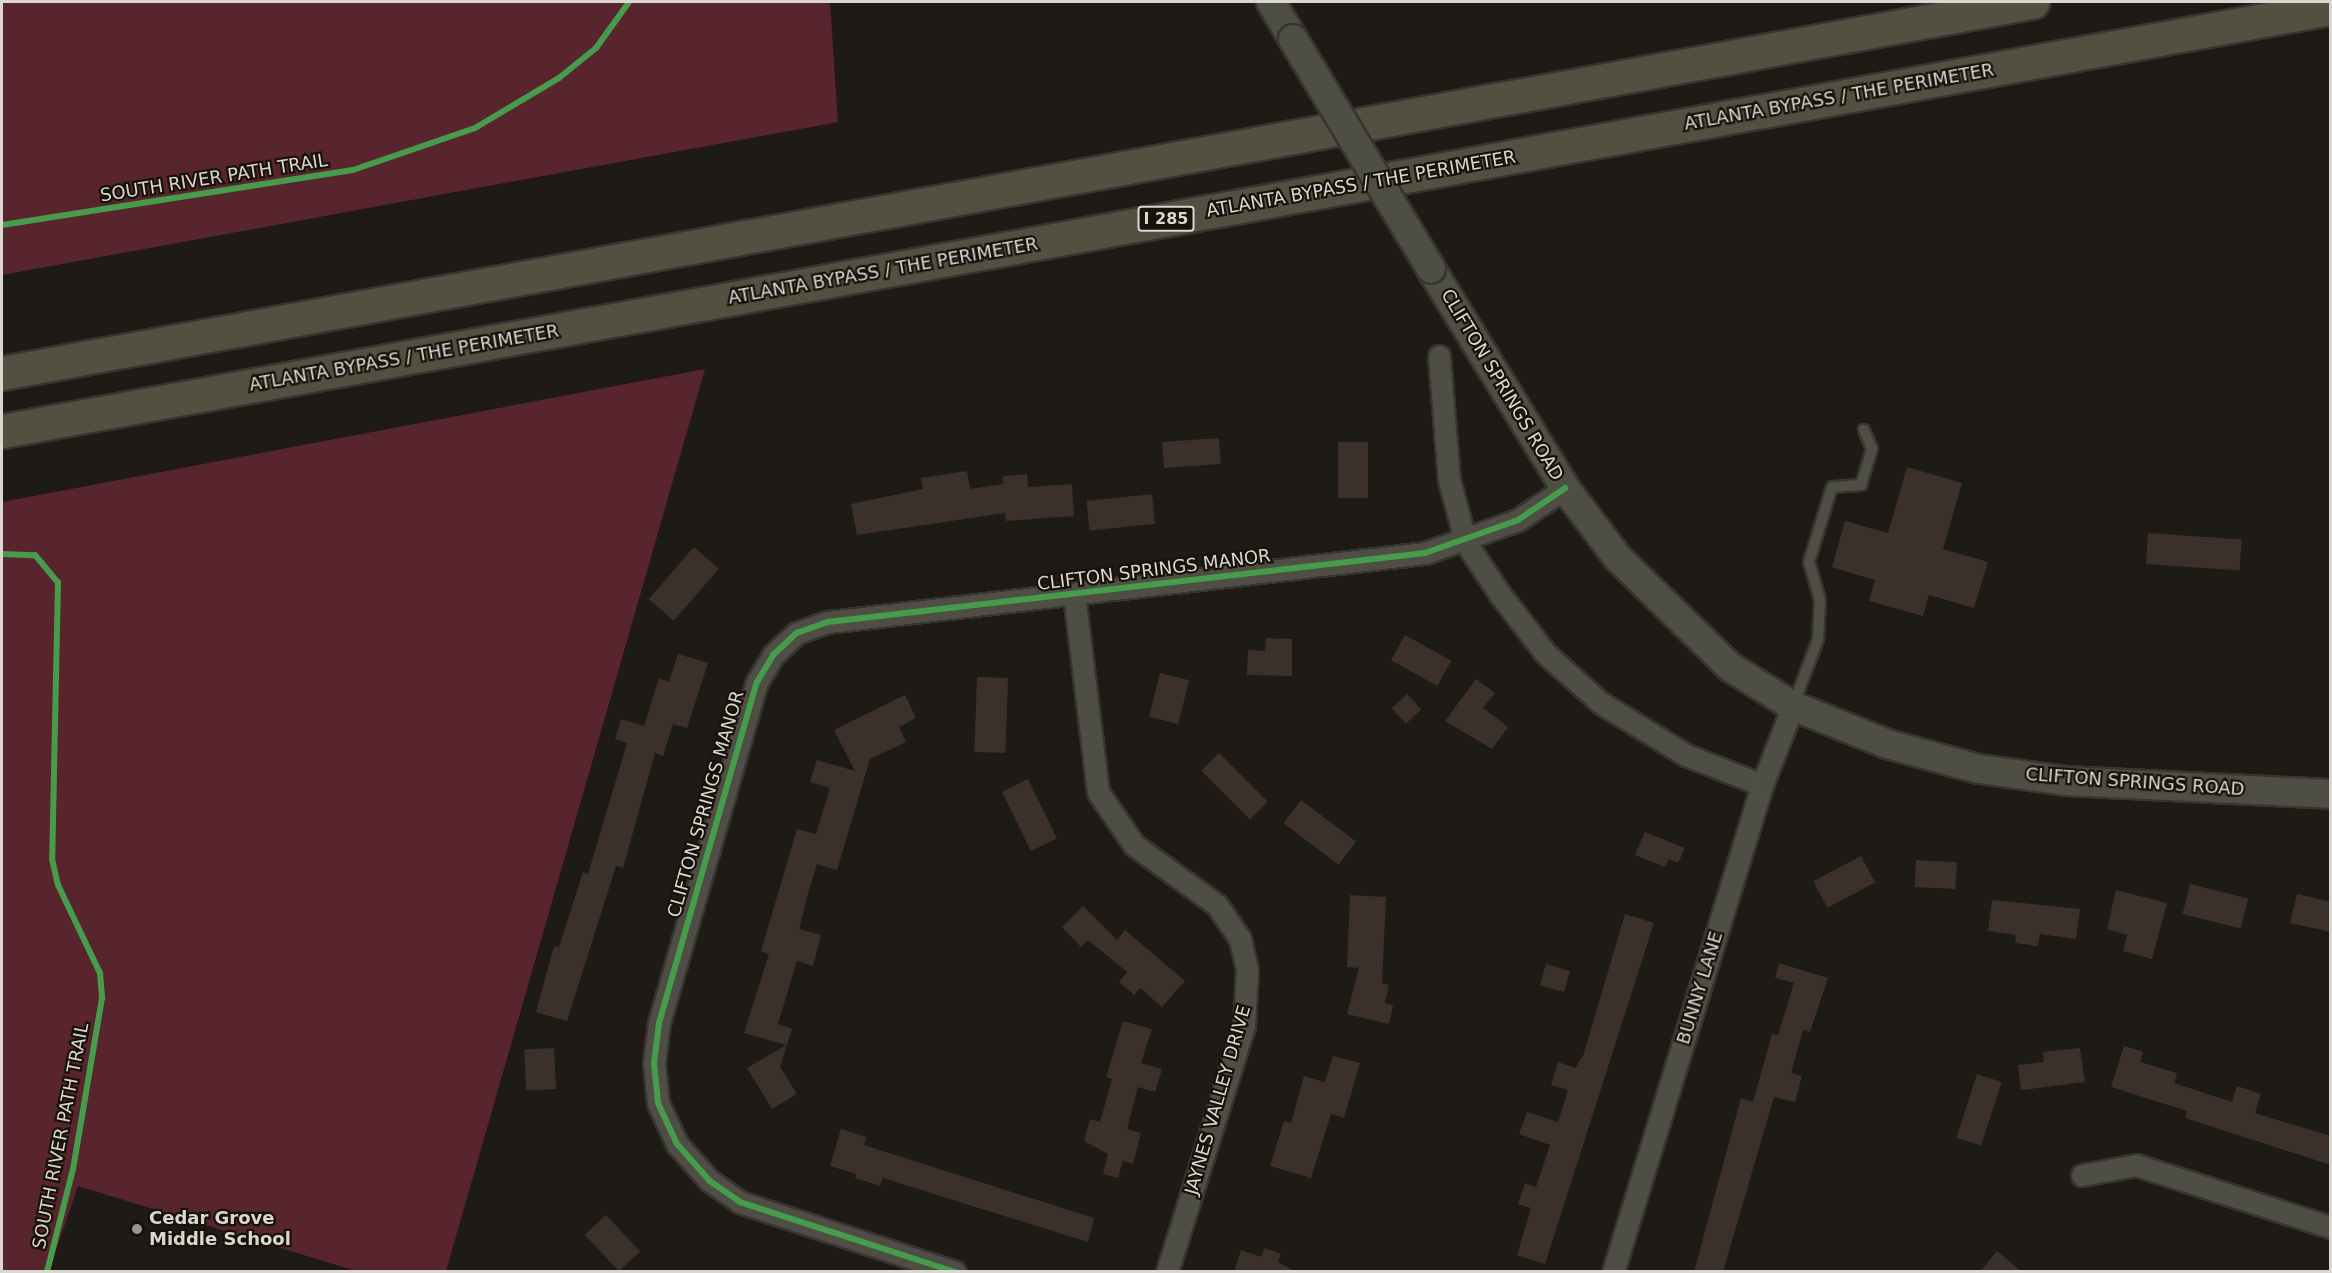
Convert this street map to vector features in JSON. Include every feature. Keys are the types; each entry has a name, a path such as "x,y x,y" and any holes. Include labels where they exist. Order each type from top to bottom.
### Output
{"highway":[{"path":"2,373 2032,2"},
{"name":"ATLANTA BYPASS / THE PERIMETER","path":"2,431 2331,8"}],"street":[{"name":"CLIFTON SPRINGS ROAD","path":"1271,2 1565,488 1618,558 1672,616 1730,668 1793,706 1887,744 1979,769 2064,781 2331,794"},
{"path":"1438,356 1449,480 1466,543 1546,654 1601,703 1686,756 1762,785"},
{"name":"CLIFTON SPRINGS MANOR","path":"955,1272 779,1219 709,1180 677,1144 658,1103 654,1063 658,1023 757,682 773,655 796,633 828,622 1425,553 1466,543 1518,520 1565,488"},
{"name":"JAYNES VALLEY DRIVE","path":"1074,594 1098,792 1134,845 1217,905 1240,939 1247,970 1244,1026 1167,1272"},
{"name":"BUNNY LANE","path":"1613,1272 1762,785 1793,706"},
{"path":"2082,1175 2136,1166 2331,1227"}],"lane":[{"path":"1793,706 1818,639 1820,600 1809,562 1832,487 1861,485 1872,449 1864,430"}],"shaded area":[{"path":"2,2 830,2 838,122 2,275"},
{"path":"705,369 446,1271 356,1271 78,1186 49,1271 2,1271 2,502"}],"building":[{"path":"1219,438 1221,464 1164,468 1162,442"},
{"path":"1338,442 1368,442 1368,498 1338,498"},
{"path":"1907,467 1962,483 1943,549 1988,562 1974,608 1929,595 1923,616 1869,601 1875,580 1832,567 1845,521 1888,533"},
{"path":"967,471 970,489 1003,484 1003,476 1027,474 1028,487 1072,484 1074,516 1006,521 1005,513 857,535 851,504 923,489 921,478"},
{"path":"1152,494 1155,524 1089,531 1086,501"},
{"path":"2148,533 2242,540 2240,570 2146,564"},
{"path":"694,547 719,569 674,621 649,599"},
{"path":"1405,635 1451,661 1437,686 1391,660"},
{"path":"1266,638 1292,639 1292,676 1247,675 1248,650 1265,651"},
{"path":"678,654 708,663 687,728 673,724 663,756 655,753 623,868 616,866 567,1021 536,1012 554,946 559,947 583,872 588,874 627,743 615,739 621,719 644,726 659,678 669,682"},
{"path":"1160,673 1189,680 1178,724 1149,717"},
{"path":"977,677 1008,678 1005,753 974,752"},
{"path":"1476,679 1495,693 1483,708 1508,727 1492,749 1445,721"},
{"path":"1407,694 1421,709 1406,724 1392,708"},
{"path":"905,695 916,718 899,727 906,742 870,759 837,870 817,864 799,929 821,935 813,966 797,961 778,1024 792,1029 780,1067 797,1094 772,1109 747,1068 786,1045 744,1033 769,954 761,951 797,829 816,834 830,788 810,782 817,760 855,771 834,730"},
{"path":"1219,753 1268,802 1250,819 1201,771"},
{"path":"1028,779 1057,838 1031,851 1002,792"},
{"path":"1301,800 1356,842 1339,865 1284,823"},
{"path":"1645,832 1685,848 1678,863 1669,859 1665,867 1635,855"},
{"path":"1861,856 1875,882 1827,908 1813,881"},
{"path":"1916,860 1957,862 1956,889 1915,887"},
{"path":"2190,884 2248,899 2241,929 2183,914"},
{"path":"2116,890 2167,903 2152,959 2123,951 2127,935 2107,929"},
{"path":"2297,894 2331,902 2331,932 2290,923"},
{"path":"1350,895 1386,897 1382,983 1389,985 1385,1003 1393,1005 1389,1024 1347,1014 1359,968 1347,967"},
{"path":"1992,900 2080,909 2076,939 2040,934 2038,946 2015,943 2016,935 1988,931"},
{"path":"1083,906 1117,940 1125,930 1185,981 1162,1007 1140,988 1134,995 1119,982 1127,972 1088,940 1081,947 1062,927"},
{"path":"1625,914 1654,923 1545,1264 1517,1255 1531,1208 1518,1204 1525,1183 1536,1187 1550,1145 1519,1134 1527,1112 1558,1122 1568,1090 1551,1085 1558,1062 1575,1068 1583,1056"},
{"path":"1779,963 1828,978 1810,1032 1803,1030 1791,1073 1802,1076 1795,1102 1774,1097 1723,1272 1694,1272 1741,1098 1753,1102 1772,1034 1778,1035 1794,983 1775,978"},
{"path":"1546,964 1570,971 1564,992 1540,985"},
{"path":"1123,1021 1152,1029 1141,1063 1162,1069 1155,1092 1138,1087 1127,1129 1141,1133 1133,1164 1123,1161 1118,1178 1103,1174 1108,1154 1084,1141 1090,1119 1100,1122 1112,1079 1106,1077"},
{"path":"2124,1046 2143,1052 2140,1062 2177,1073 2174,1083 2232,1102 2237,1086 2261,1094 2255,1113 2331,1136 2331,1165 2185,1118 2187,1111 2111,1087"},
{"path":"554,1048 556,1089 526,1091 524,1050"},
{"path":"2080,1048 2085,1082 2021,1090 2018,1065 2044,1062 2043,1052"},
{"path":"1333,1056 1360,1063 1344,1118 1331,1114 1311,1178 1270,1166 1284,1121 1291,1123 1304,1076 1325,1082"},
{"path":"1977,1074 2002,1082 1981,1146 1956,1138"},
{"path":"841,1129 866,1137 864,1145 1094,1218 1088,1242 883,1178 880,1186 855,1178 856,1174 830,1166"},
{"path":"606,1215 640,1252 619,1271 585,1235"},
{"path":"1264,1248 1281,1254 1278,1262 1296,1272 1234,1272 1241,1250 1262,1257"},
{"path":"1997,1251 2022,1272 1980,1272"}],"cycle path":[{"name":"SOUTH RIVER PATH TRAIL","path":"2,225 353,170 475,128 559,78 596,48 629,2"},
{"path":"955,1272 740,1202 709,1180 677,1144 658,1103 654,1063 659,1023 757,682 773,655 797,633 828,622 1425,553 1518,520 1565,488"},
{"name":"SOUTH RIVER PATH TRAIL","path":"2,554 35,555 58,582 52,859 58,885 100,973 102,998 73,1169 47,1272"}],"place":[{"name":"Cedar Grove Middle School","path":"137,1229"}]}
